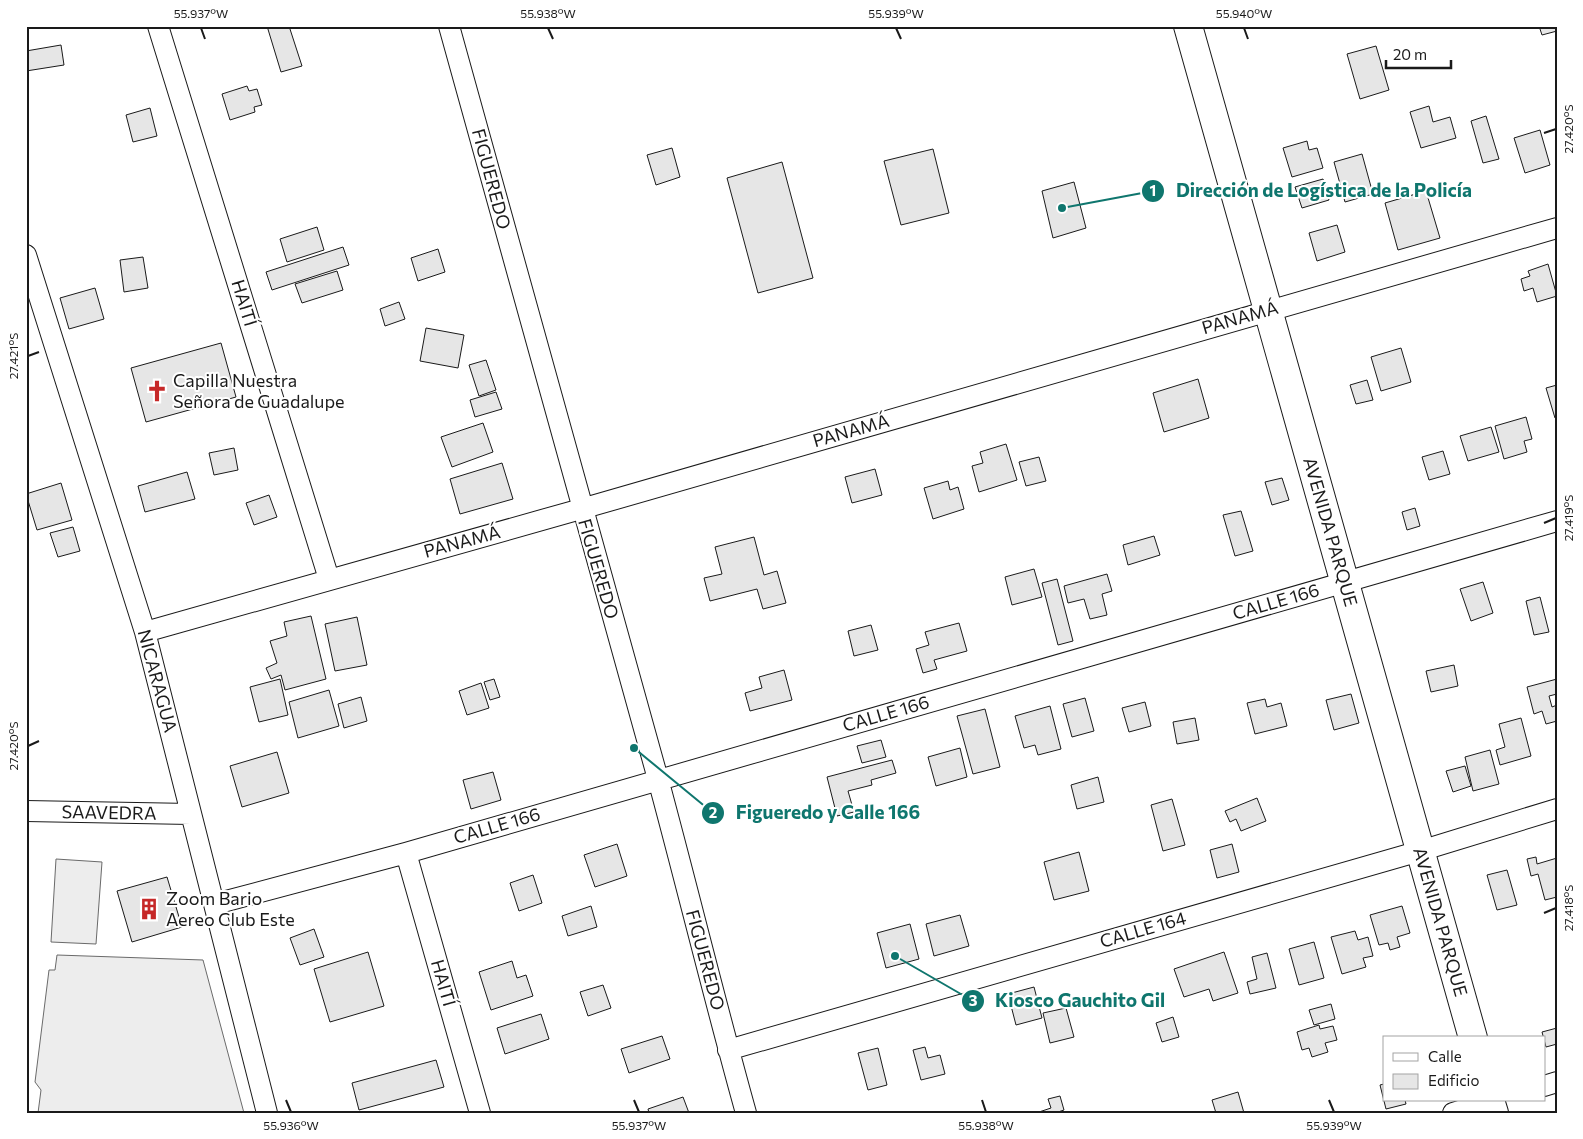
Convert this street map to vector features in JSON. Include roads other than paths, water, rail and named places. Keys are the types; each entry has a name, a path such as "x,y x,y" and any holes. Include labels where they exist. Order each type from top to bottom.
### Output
{"street":[{"name":"HAITÍ","path":"158,26 329,579"},
{"name":"FIGUEREDO","path":"449,26 581,509 658,779 746,1113"},
{"name":"AVENIDA PARQUE","path":"1188,26 1472,1036"},
{"name":"PANAMÁ","path":"145,632 581,509 1557,228"},
{"name":"NICARAGUA","path":"26,255 32,290 145,632 267,1113"},
{"name":"CALLE 166","path":"215,904 406,853 1557,521"},
{"name":"CALLE 164","path":"728,1050 1420,851 1557,809"},
{"name":"SAAVEDRA","path":"26,811 191,814"},
{"name":"HAITÍ","path":"406,853 480,1113"},
{"path":"1453,1113 1492,1104"}],"place":[{"name":"Dirección de Logística de la Policía","path":"1062,208"},
{"name":"Capilla Nuestra Señora de Guadalupe","path":"157,391"},
{"name":"Figueredo y Calle 166","path":"634,748"},
{"name":"Zoom Bario Aereo Club Este","path":"149,909"},
{"name":"Kiosco Gauchito Gil","path":"895,956"}]}
